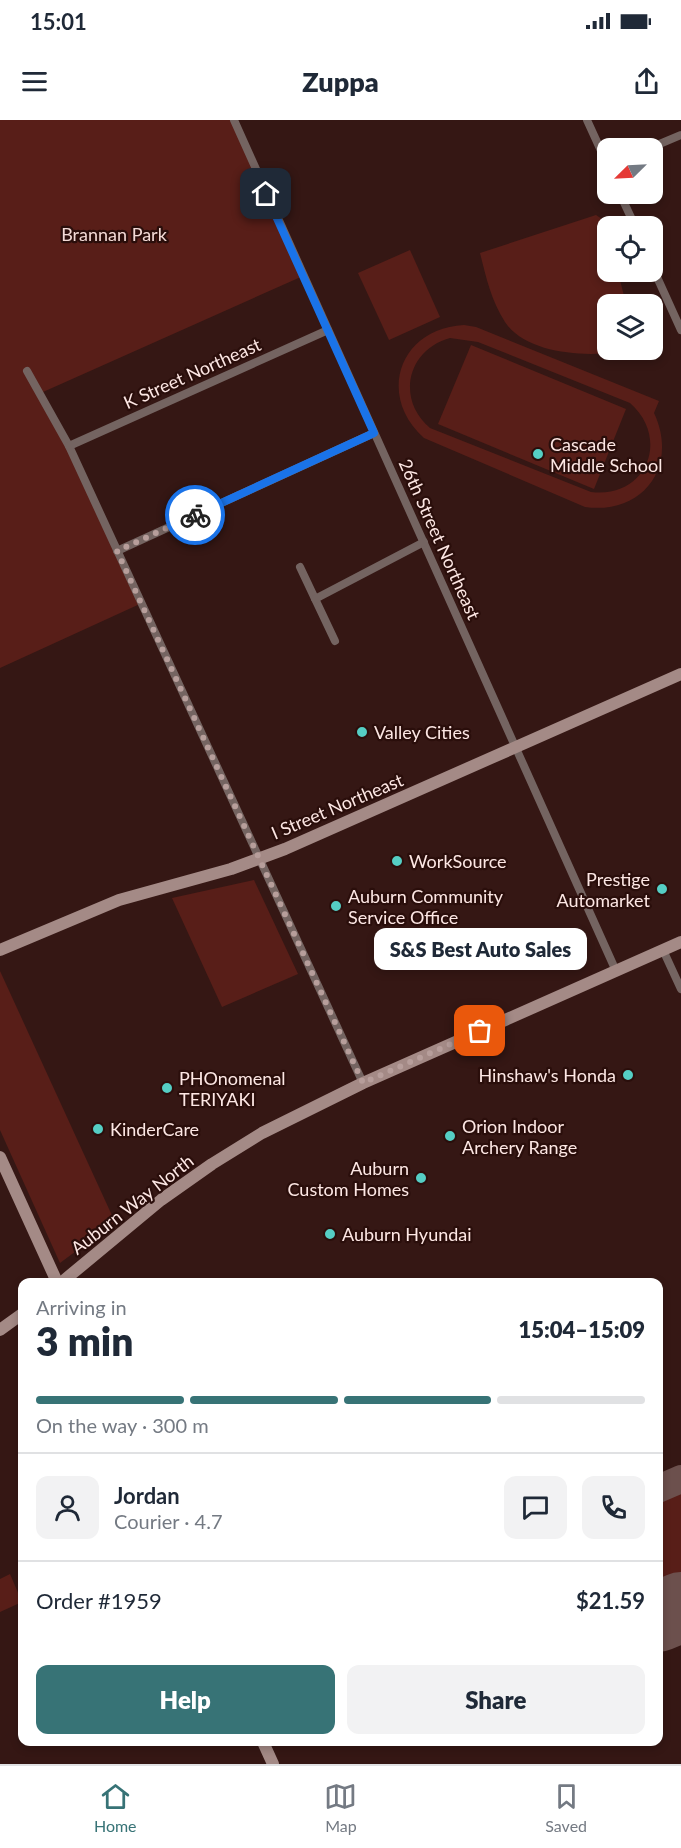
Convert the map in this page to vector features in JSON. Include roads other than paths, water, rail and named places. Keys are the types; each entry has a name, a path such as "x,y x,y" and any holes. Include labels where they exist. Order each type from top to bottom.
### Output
{"street":[{"name":"26th Street Northeast","path":"234,120 616,971"},
{"path":"587,120 597,142"},
{"path":"663,143 681,135"},
{"path":"659,282 681,330"},
{"name":"K Street Northeast","path":"69,446 328,330"},
{"path":"27,372 69,446 363,1083"},
{"path":"117,551 374,433"},
{"path":"315,599 424,542"},
{"path":"300,567 335,641"},
{"name":"I Street Northeast","path":"0,950 118,900 259,859 681,674"},
{"name":"Auburn Way North","path":"67,1278 161,1200 212,1164 262,1133 363,1083 681,942"},
{"path":"663,950 681,989"},
{"path":"0,1157 55,1278"},
{"path":"0,1330 18,1317"},
{"path":"264,1746 271,1763"}],"place":[{"name":"Cascade Middle School","path":"538,454"},
{"name":"Valley Cities","path":"362,732"},
{"name":"WorkSource","path":"397,861"},
{"name":"Prestige Automarket","path":"662,889"},
{"name":"Auburn Community Service Office","path":"336,906"},
{"name":"S&S Best Auto Sales","path":"480,1031"},
{"name":"Hinshaw's Honda","path":"628,1075"},
{"name":"PHOnomenal TERIYAKI","path":"167,1088"},
{"name":"KinderCare","path":"98,1129"},
{"name":"Orion Indoor Archery Range","path":"450,1136"},
{"name":"Auburn Custom Homes","path":"421,1178"},
{"name":"Auburn Hyundai","path":"330,1234"}],"park label":[{"name":"Brannan Park","path":"114,234"}]}
